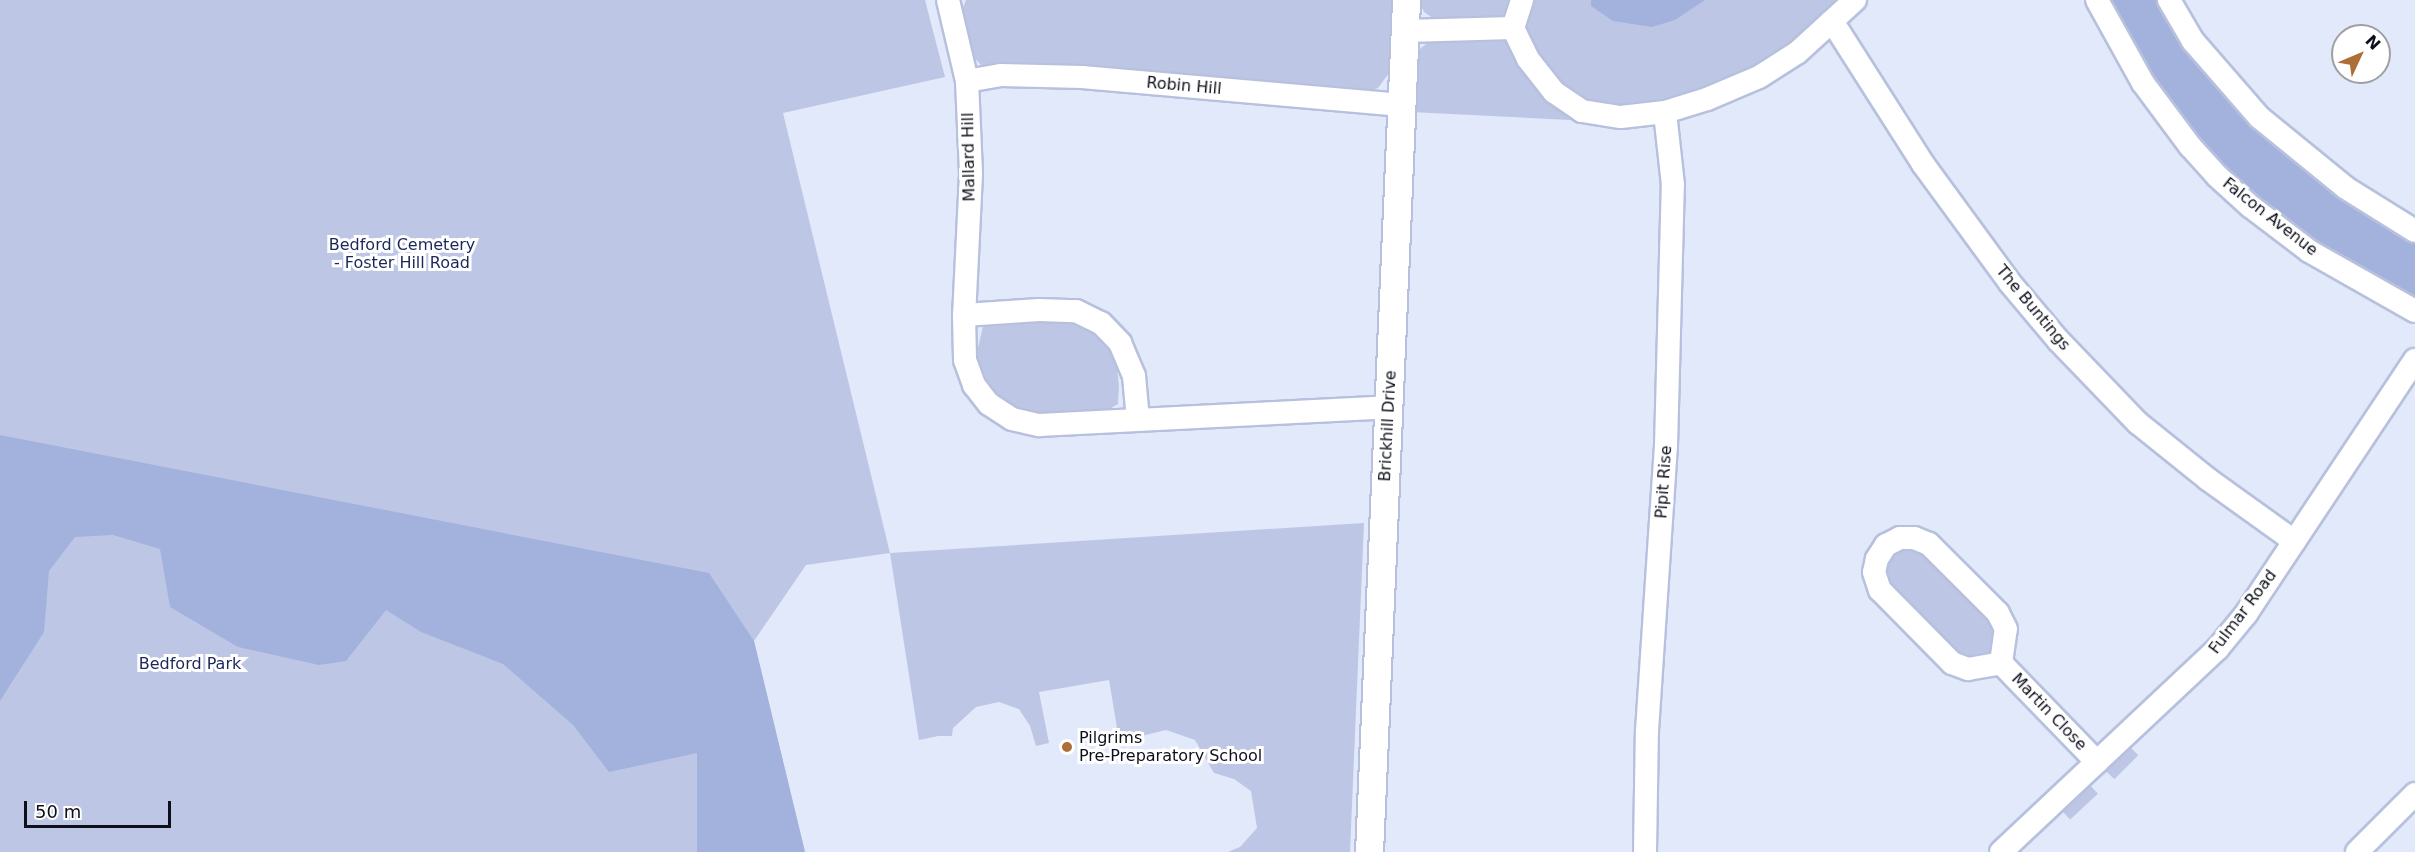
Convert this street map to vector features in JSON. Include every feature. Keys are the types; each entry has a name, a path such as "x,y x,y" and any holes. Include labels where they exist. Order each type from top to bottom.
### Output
{"street":[{"name":"Mallard Hill","path":"948,0 967,81 971,174 964,315 965,360 974,385 988,404 1012,420 1040,425 1389,407"},
{"name":"Brickhill Drive","path":"1369,852 1406,0"},
{"path":"1522,0 1513,28 1528,59 1554,92 1582,111 1621,117 1665,112 1707,99 1759,76 1798,52 1855,0"},
{"name":"Falcon Avenue","path":"2097,0 2143,82 2190,146 2217,176 2250,206 2309,251 2415,311"},
{"path":"2169,0 2193,41 2259,117 2346,188 2415,231"},
{"name":"The Buntings","path":"1832,21 1923,164 2010,283 2058,340 2138,423 2209,480 2295,541"},
{"path":"1406,31 1513,28"},
{"name":"Robin Hill","path":"967,81 1001,75 1082,76 1402,105"},
{"name":"Pipit Rise","path":"1645,852 1647,731 1666,446 1674,185 1665,112"},
{"path":"964,315 1039,310 1076,311 1101,323 1120,343 1134,376 1138,420"},
{"name":"Fulmar Road","path":"2001,852 2218,648 2246,614 2415,360"},
{"name":"Martin Close","path":"1900,538 1914,538 1929,544 1998,613 2006,629 2001,663 1968,669 1952,663 1880,590 1874,572 1877,559 1886,545 1900,538"},
{"name":"Martin Close","path":"2001,663 2097,762"},
{"path":"2357,852 2415,794"}],"green space":[{"path":"0,0 925,0 945,77 783,113 890,553 806,565 754,641 805,852 0,852"},
{"path":"966,0 1394,0 1392,69 1378,88 1367,91 991,68 982,66 968,51 961,13"},
{"path":"1418,0 1514,0 1503,20 1437,21 1424,12"},
{"path":"1530,0 1843,0 1789,47 1758,66 1716,86 1667,101 1623,109 1571,97 1536,57 1527,31"},
{"path":"1439,39 1504,40 1512,44 1590,121 1411,112 1413,60 1421,48"},
{"path":"1016,316 1070,319 1100,336 1116,358 1118,404 1099,415 1033,420 993,397 979,372 977,352 983,326"},
{"path":"1364,523 1350,852 1228,852 1240,847 1257,828 1251,791 1234,779 1214,773 1195,740 1166,730 1133,738 1131,731 1118,734 1109,680 1039,692 1049,743 1036,746 1030,726 1019,709 999,702 976,707 953,728 952,736 919,740 890,553"},
{"path":"1914,544 1991,619 1996,629 1994,650 1989,656 1968,662 1885,586 1883,558"},
{"path":"2127,744 2138,755 2114,779 2103,768"},
{"path":"2087,782 2098,794 2070,820 2059,808"}],"shaded area":[{"path":"1591,0 1705,0 1675,20 1652,27 1613,21 1591,6"},
{"path":"2105,0 2163,0 2188,44 2415,240 2415,303 2308,239 2249,198 2194,140 2144,69"},
{"path":"0,435 709,573 754,641 805,852 697,852 697,753 609,772 573,725 503,664 421,632 386,610 346,661 319,665 238,647 170,607 160,549 113,535 75,537 49,571 44,632 0,701"}],"place":[{"name":"Pilgrims Pre-Preparatory School","path":"1067,747"}],"park label":[{"name":"Bedford Cemetery - Foster Hill Road","path":"402,254"},
{"name":"Bedford Park","path":"190,664"}]}
